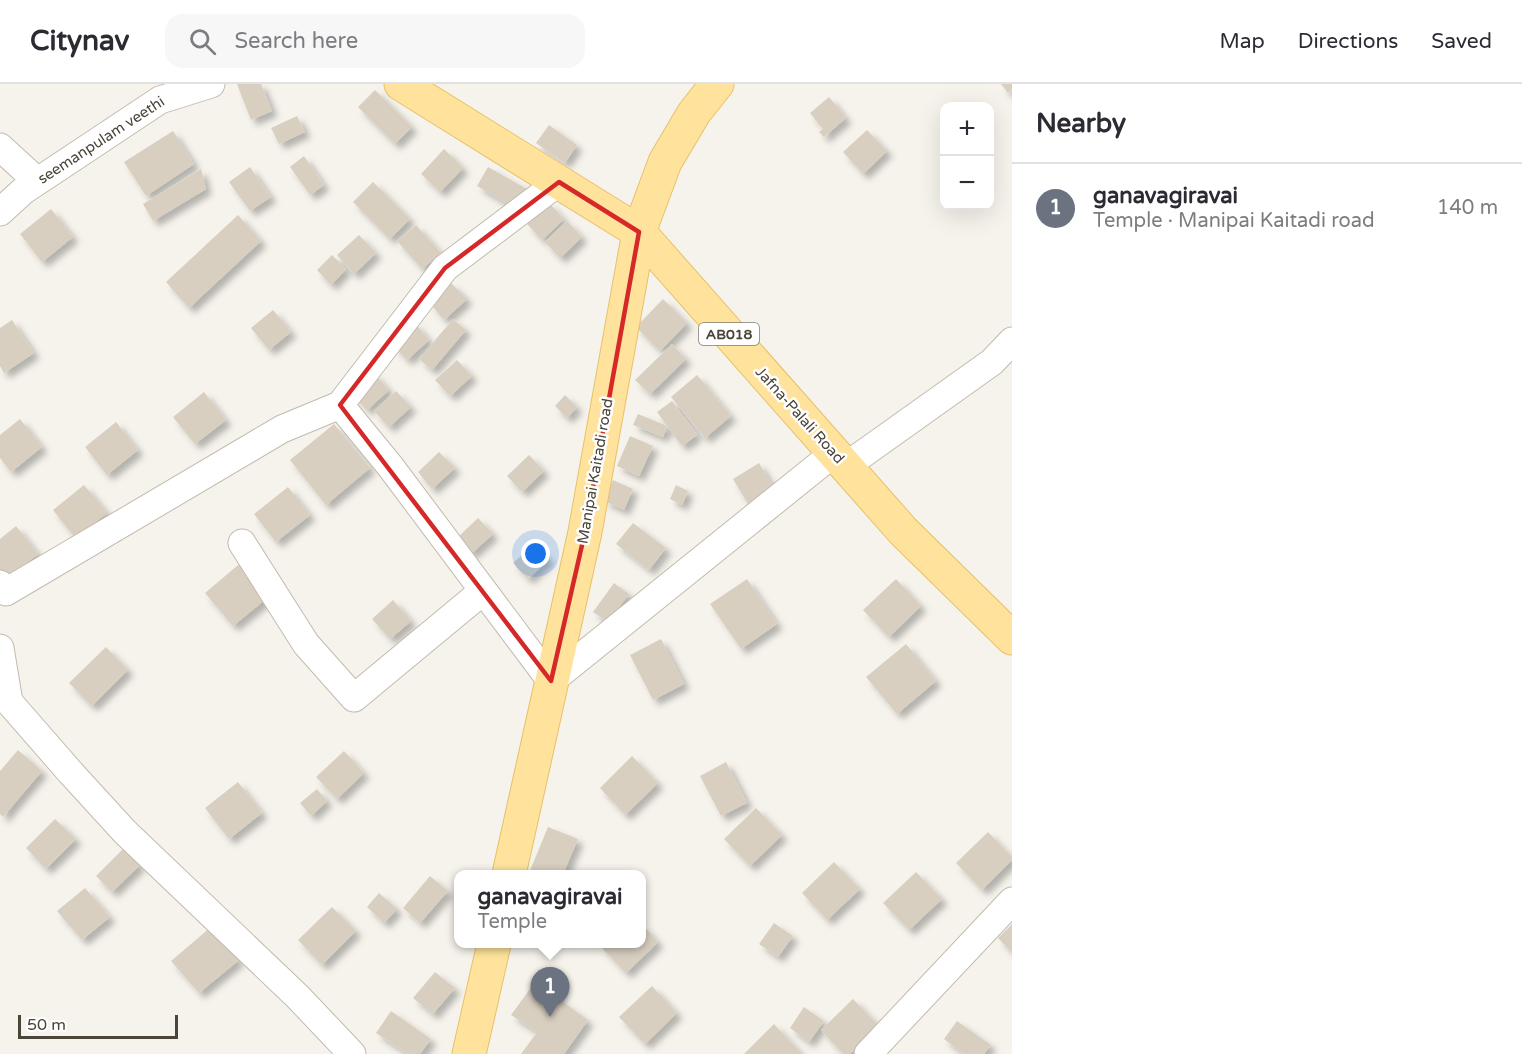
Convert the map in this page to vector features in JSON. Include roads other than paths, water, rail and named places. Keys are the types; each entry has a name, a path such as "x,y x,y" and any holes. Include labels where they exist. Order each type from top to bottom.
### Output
{"main road":[{"name":"Jafna-Palali Road","path":"401,84 639,232 903,531 1012,638"},
{"name":"Manipai Kaitadi road","path":"510,870 585,532 639,232 664,162 694,113 717,84"},
{"path":"469,1054 493,948"}],"street":[{"name":"seemanpulam veethi","path":"0,212 37,181 159,100 211,84"},
{"path":"0,147 37,181"},
{"path":"0,584 6,592 282,429 340,405 445,268 559,182"},
{"path":"340,405 390,466 551,681 840,459 992,362 1012,341"},
{"path":"242,543 306,644 354,698 483,591"},
{"path":"0,648 9,702 125,832 290,988 352,1054"},
{"path":"868,1054 1012,901"}],"place":[{"name":"ganavagiravai","path":"550,1017"}]}
